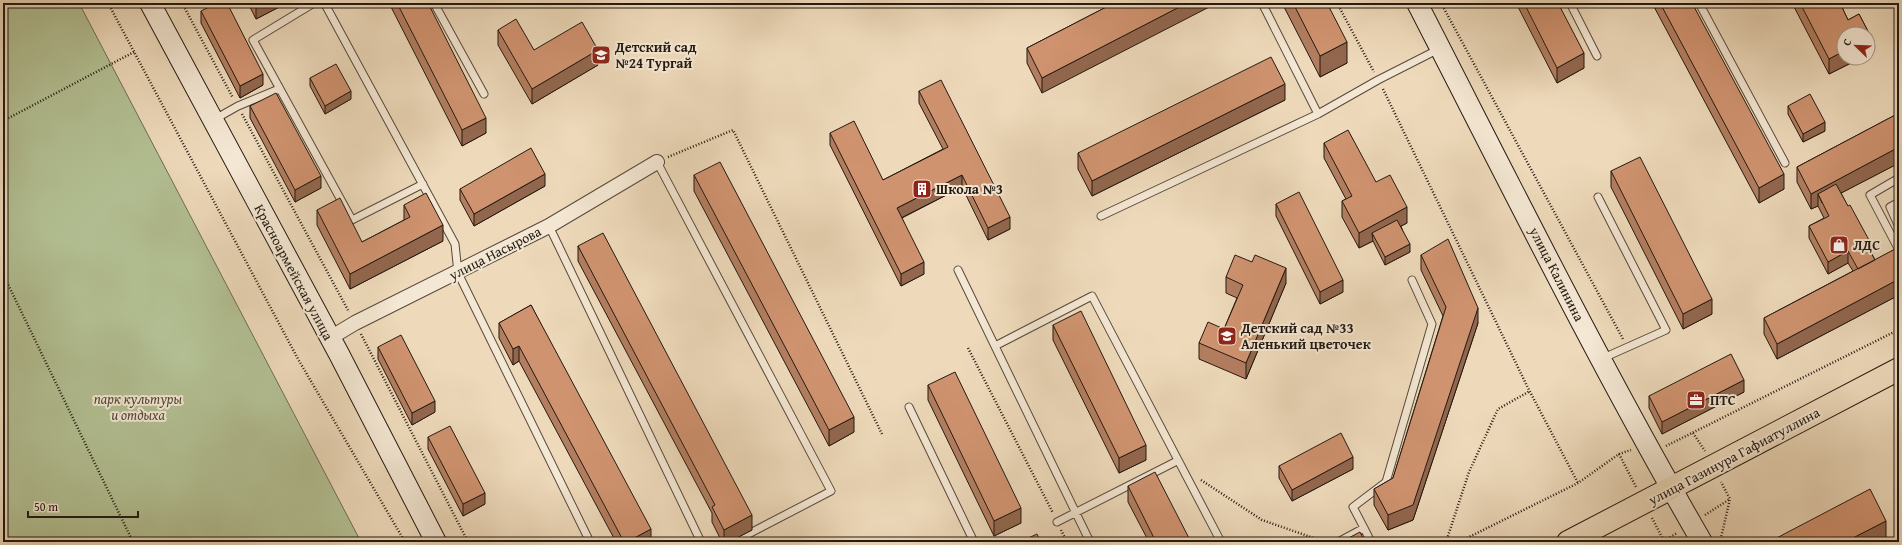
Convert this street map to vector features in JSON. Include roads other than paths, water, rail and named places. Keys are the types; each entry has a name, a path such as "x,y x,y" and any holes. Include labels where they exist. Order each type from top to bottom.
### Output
{"main road":[{"name":"улица Газинура Гафиатуллина","path":"1568,542 1899,369"}],"street":[{"name":"Красноармейская улица","path":"150,3 339,354 436,542"},
{"name":"улица Калинина","path":"1417,3 1601,359 1671,489 1702,542"},
{"name":"улица Насырова","path":"330,338 355,323 458,273 549,226 657,162"}],"lane":[{"path":"314,3 253,40 352,220 422,184"},
{"path":"327,3 326,6 455,244 458,273 590,542"},
{"path":"434,3 484,94"},
{"path":"1262,3 1318,114"},
{"path":"1570,3 1598,56"},
{"path":"1699,3 1785,163"},
{"path":"1101,216 1318,114 1378,80 1441,48"},
{"path":"213,120 238,106 280,88"},
{"path":"657,162 831,490 733,542"},
{"path":"1899,178 1870,195 1899,250"},
{"path":"1598,197 1666,330 1601,359"},
{"path":"1899,202 1890,207 1899,227"},
{"path":"549,226 701,542"},
{"path":"958,270 1090,542"},
{"path":"1371,542 1353,507 1386,482 1432,324 1412,280"},
{"path":"995,346 1092,296 1177,461 1183,468 1221,542"},
{"path":"908,407 974,542"},
{"path":"1057,522 1177,461"},
{"path":"1338,542 1364,528"}],"place":[{"name":"Детский сад №24 Тургай","path":"601,55"},
{"name":"Школа №3","path":"922,189"},
{"name":"ЛДС","path":"1839,245"},
{"name":"Детский сад №33 Аленький цветочек","path":"1227,336"},
{"name":"ПТС","path":"1696,400"}],"park label":[{"name":"парк культуры и отдыха","path":"138,408"}]}
